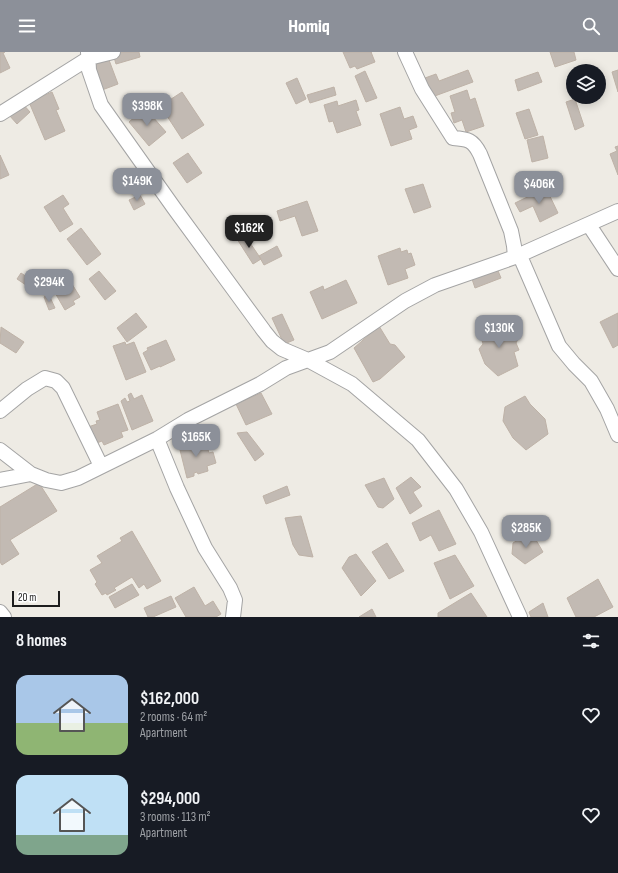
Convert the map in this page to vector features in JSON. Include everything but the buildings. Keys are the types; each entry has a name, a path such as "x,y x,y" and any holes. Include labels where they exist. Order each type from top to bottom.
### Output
{"street":[{"path":"0,113 89,55 113,52"},
{"path":"405,52 422,89 453,138 466,139 475,144 511,231 517,257 559,346 591,381 607,408 618,435"},
{"path":"89,55 89,70 101,105 191,232 272,340 282,349 308,360 352,384 418,440 456,488 481,532 520,617"},
{"path":"0,450 31,474 46,480 61,483 78,478 157,439 194,417 260,384 286,368 330,352 404,302 435,285 517,257 618,211"},
{"path":"589,225 618,269"},
{"path":"0,411 27,389 45,378 56,380 63,388 101,466"},
{"path":"157,439 177,488 205,548 230,588 235,600 233,617"},
{"path":"0,480 31,474"},
{"path":"0,612 4,617"}]}
